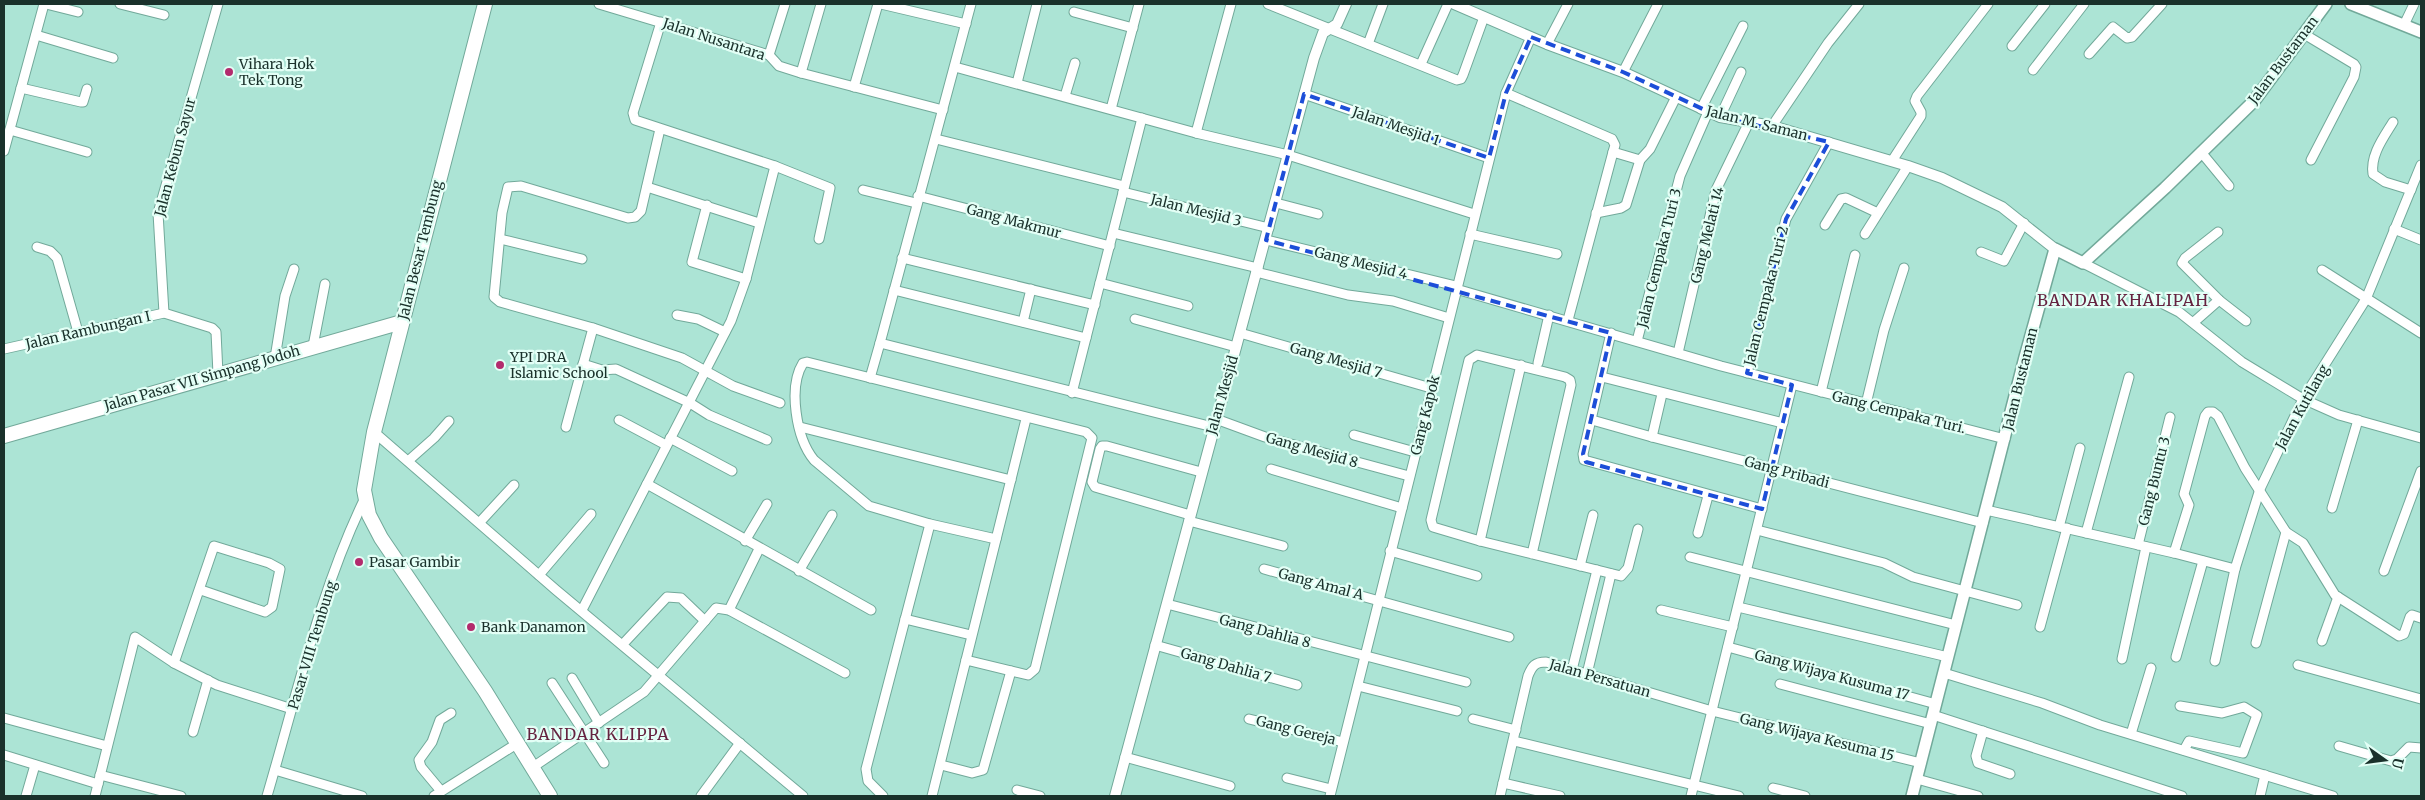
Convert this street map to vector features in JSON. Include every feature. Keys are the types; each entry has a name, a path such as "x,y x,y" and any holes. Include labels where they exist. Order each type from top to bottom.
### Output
{"main road":[{"name":"Jalan Besar Tembung","path":"485,4 374,432 366,472 365,497 369,515 381,538 518,743 533,767 546,795"},
{"name":"Jalan Bustaman","path":"2083,263 2254,101 2326,4"},
{"path":"2351,4 2421,32"},
{"name":"Jalan Bustaman","path":"1912,796 2055,249"},
{"path":"2055,249 2083,263"},
{"name":"Jalan Pasar VII Simpang Jodoh","path":"4,436 402,322"}],"street":[{"path":"4,151 45,4 78,12"},
{"path":"120,4 164,15"},
{"name":"Jalan Kebun Sayur","path":"164,313 158,213 218,4"},
{"name":"Jalan Nusantara","path":"599,4 769,55 779,66 801,73 943,110"},
{"path":"769,55 785,4"},
{"path":"801,73 821,4"},
{"path":"854,87 880,4 966,24"},
{"path":"870,378 971,4"},
{"path":"1017,83 1036,4"},
{"path":"1111,109 1139,4"},
{"path":"1196,133 1231,4"},
{"path":"1268,4 1458,80 1463,75 1484,17"},
{"name":"Jalan Mesjid","path":"1115,796 1304,94 1321,38 1330,28 1337,24 1346,4"},
{"path":"1368,44 1383,4"},
{"path":"1421,64 1448,4"},
{"name":"Jalan M. Saman","path":"1454,4 1469,7 1484,17 1547,44 1623,72 1720,117 1772,126 1829,142 1908,166 1970,191 2002,207 2055,249"},
{"path":"1547,44 1568,4"},
{"path":"1623,72 1658,4"},
{"path":"1772,126 1820,54 1859,4"},
{"path":"1892,161 1921,116 1915,101 1917,96 1988,4"},
{"path":"2012,46 2045,4"},
{"path":"2033,70 2084,4"},
{"path":"2089,54 2113,26 2127,38 2132,37 2162,4"},
{"path":"2404,25 2414,4"},
{"path":"1074,12 1133,28"},
{"path":"661,22 633,116 638,122 775,166 830,188 819,239"},
{"name":"Jalan Cempaka Turi 3","path":"1637,341 1680,176 1705,111 1743,26"},
{"path":"2304,34 2354,64 2356,68 2354,77 2310,160"},
{"path":"36,35 113,58"},
{"name":"Gang Kapok","path":"1331,794 1474,214 1506,93 1531,37"},
{"path":"1065,96 1074,63"},
{"path":"955,67 1196,133 1288,155 1474,214"},
{"path":"1720,117 1741,72"},
{"path":"21,88 81,102 83,102 87,89"},
{"path":"1506,93 1612,139 1615,144 1568,320"},
{"name":"Jalan Mesjid 1","path":"1304,94 1489,158"},
{"path":"1596,212 1621,208 1626,205 1640,160 1650,149 1676,97"},
{"path":"1072,392 1142,118"},
{"name":"Gang Melati 14","path":"1678,353 1716,190 1749,122"},
{"path":"2392,122 2376,152 2373,162 2373,174 2385,182 2411,190"},
{"path":"660,129 641,211 632,218 521,186 512,186 508,190 502,213 496,259 495,299 594,328 682,358 732,386 780,403"},
{"path":"10,130 87,152"},
{"name":"Jalan Mesjid 3","path":"936,139 1269,228"},
{"name":"Jalan Cempaka Turi 2","path":"1747,373 1786,219 1829,142"},
{"path":"1613,152 1640,160"},
{"path":"2201,152 2230,186"},
{"name":"Jalan Kutilang","path":"2215,661 2235,569 2260,489 2303,399 2366,299 2421,165"},
{"path":"582,610 725,332 746,279 775,166"},
{"path":"1865,234 1908,166"},
{"path":"647,187 759,223"},
{"name":"Gang Makmur","path":"863,190 917,200 1110,246"},
{"path":"1825,226 1841,199 1846,198 1878,212"},
{"path":"1276,203 1318,214"},
{"path":"706,205 692,262 746,279"},
{"path":"1981,252 2004,261 2024,223"},
{"path":"2394,229 2421,240"},
{"path":"2218,232 2184,258 2182,262 2219,300 2246,321"},
{"path":"1113,233 1355,296 1392,301 1448,318"},
{"path":"1470,234 1557,254"},
{"path":"500,239 582,259"},
{"name":"Gang Mesjid 4","path":"1266,240 1456,288 1611,333"},
{"path":"37,247 50,251 57,258 78,332"},
{"path":"1822,392 1855,255"},
{"path":"902,258 1095,305"},
{"path":"2083,263 2166,304 2194,322 2207,336 2242,362 2303,399 2358,420 2421,438"},
{"path":"1866,404 1884,330 1904,268"},
{"path":"275,358 285,296 294,269"},
{"path":"2322,270 2421,333"},
{"path":"1100,283 1188,306"},
{"path":"313,346 325,284"},
{"path":"1023,322 1031,288"},
{"path":"894,290 1086,338"},
{"path":"2194,322 2219,300"},
{"name":"Jalan Rambungan I","path":"4,349 164,313 212,328 216,332 218,374"},
{"path":"677,315 698,319 725,332"},
{"path":"1538,362 1549,315"},
{"path":"1135,319 1236,347"},
{"path":"566,427 594,328"},
{"name":"Gang Mesjid 7","path":"1240,333 1431,388"},
{"path":"1611,333 1582,456 1586,462 1762,509"},
{"name":"Gang Cempaka Turi.","path":"1611,333 1747,373 2005,439"},
{"name":"Gang Mesjid 8","path":"880,343 1072,392 1215,423 1408,476"},
{"path":"1532,554 1570,380 1521,365 1477,355 1469,360 1431,520 1435,529 1480,541 1611,574 1621,576 1626,572 1638,529"},
{"path":"966,660 1028,675 1035,669 1093,442 1091,436 1086,432 1026,419 807,362 803,363 794,393 800,427 811,456 861,502 876,509 930,524 996,539"},
{"path":"583,364 602,370 616,369 690,402 709,415 767,440"},
{"path":"1480,541 1521,365"},
{"path":"1602,377 1662,394 1783,423"},
{"path":"2086,533 2129,377"},
{"path":"1692,796 1792,385"},
{"path":"1652,437 1662,394"},
{"path":"2174,553 2189,505 2184,494 2208,412 2213,412 2218,416 2245,468 2286,532 2303,543 2330,589 2338,597 2399,636 2404,634 2412,615 2421,618"},
{"name":"Gang Buntu 3","path":"2122,659 2142,546 2170,418"},
{"path":"932,796 1026,419"},
{"path":"619,420 732,471"},
{"name":"Gang Pribadi","path":"1592,420 1772,469 1983,523"},
{"path":"2332,508 2358,420"},
{"path":"408,461 434,438 449,421"},
{"path":"800,427 1011,480"},
{"path":"374,432 539,575 803,796"},
{"path":"1354,434 1416,452"},
{"path":"1201,472 1107,446 1100,449 1092,482 1095,487 1283,546"},
{"path":"2040,628 2080,448"},
{"path":"1271,469 1402,508"},
{"path":"2384,571 2421,471"},
{"path":"647,484 759,549 871,610"},
{"path":"480,522 514,485"},
{"path":"1698,533 1708,496"},
{"name":"Pasar VIII Tembung","path":"267,796 343,546 365,497"},
{"path":"746,541 767,504"},
{"path":"1986,510 2174,553 2235,569"},
{"path":"539,575 591,514"},
{"path":"799,571 832,515"},
{"path":"1580,566 1594,515"},
{"path":"883,796 868,781 866,769 930,524"},
{"path":"1757,530 1884,562 1912,577 2017,605"},
{"path":"2256,643 2286,532"},
{"path":"174,663 201,590 206,564 214,546 269,563 280,569 272,606 266,612 201,590"},
{"path":"729,610 759,549"},
{"path":"1390,551 1477,576"},
{"path":"1690,557 1956,625"},
{"path":"2176,657 2203,560"},
{"name":"Gang Amal A","path":"1264,569 1509,637"},
{"path":"1572,670 1597,570"},
{"path":"1587,674 1611,574"},
{"path":"623,644 666,597 681,598 705,621"},
{"path":"2322,640 2338,597"},
{"name":"Gang Dahlia 8","path":"1167,604 1364,657 1466,682"},
{"path":"1738,607 1948,657"},
{"path":"533,767 639,696 660,676 716,608 729,610 845,673"},
{"path":"1661,610 1733,627"},
{"path":"906,619 971,636"},
{"path":"1585,619 1599,623"},
{"path":"95,796 135,637 174,663 208,680 292,709"},
{"name":"Gang Dahlia 7","path":"1155,645 1298,685"},
{"name":"Gang Wijaya Kusuma 17","path":"1728,646 1933,714"},
{"name":"Jalan Persatuan","path":"1500,796 1531,667 1537,662 1546,662 1712,711"},
{"path":"2298,665 2421,699"},
{"path":"2131,734 2151,668"},
{"path":"941,765 972,773 983,770 1011,671"},
{"path":"1944,673 2131,734 2333,796"},
{"path":"572,678 599,723"},
{"path":"193,732 208,680"},
{"path":"552,683 604,763"},
{"path":"1780,684 1933,714 2182,796"},
{"path":"1358,686 1457,711"},
{"path":"2180,706 2222,713 2244,707 2257,716 2244,752 2189,741 2184,750"},
{"name":"Gang Wijaya Kesuma 15","path":"1712,711 1921,763"},
{"path":"451,713 440,720 432,742 419,760 421,767 438,794 518,743"},
{"path":"4,718 107,746"},
{"name":"Gang Gereja","path":"1249,719 1343,742"},
{"path":"1473,719 1516,730"},
{"path":"1983,730 1976,756 1978,763 2010,774"},
{"path":"1514,741 1739,796"},
{"path":"701,796 740,743"},
{"path":"2339,746 2391,761 2398,759 2409,747 2421,748"},
{"path":"4,755 35,765 99,780 181,796"},
{"path":"1125,757 1230,786"},
{"path":"26,796 35,765"},
{"path":"274,770 362,796"},
{"path":"2260,796 2265,775"},
{"path":"1287,778 1331,794"},
{"path":"1917,779 1978,796"},
{"path":"1504,783 1560,796"},
{"path":"1773,788 1805,796"},
{"path":"1017,790 1040,796"}],"highlighted area":[{"path":"1531,37 1623,72 1720,117 1829,142 1786,219 1747,373 1792,385 1762,509 1586,462 1583,454 1611,333 1266,240 1304,94 1489,158 1506,93"}],"place":[{"name":"Vihara Hok Tek Tong","path":"229,72"},
{"name":"YPI DRA Islamic School","path":"500,365"},
{"name":"Pasar Gambir","path":"359,562"},
{"name":"Bank Danamon","path":"471,627"}],"district":[{"name":"BANDAR KHALIPAH","path":"2123,300"},
{"name":"BANDAR KLIPPA","path":"598,734"}]}
